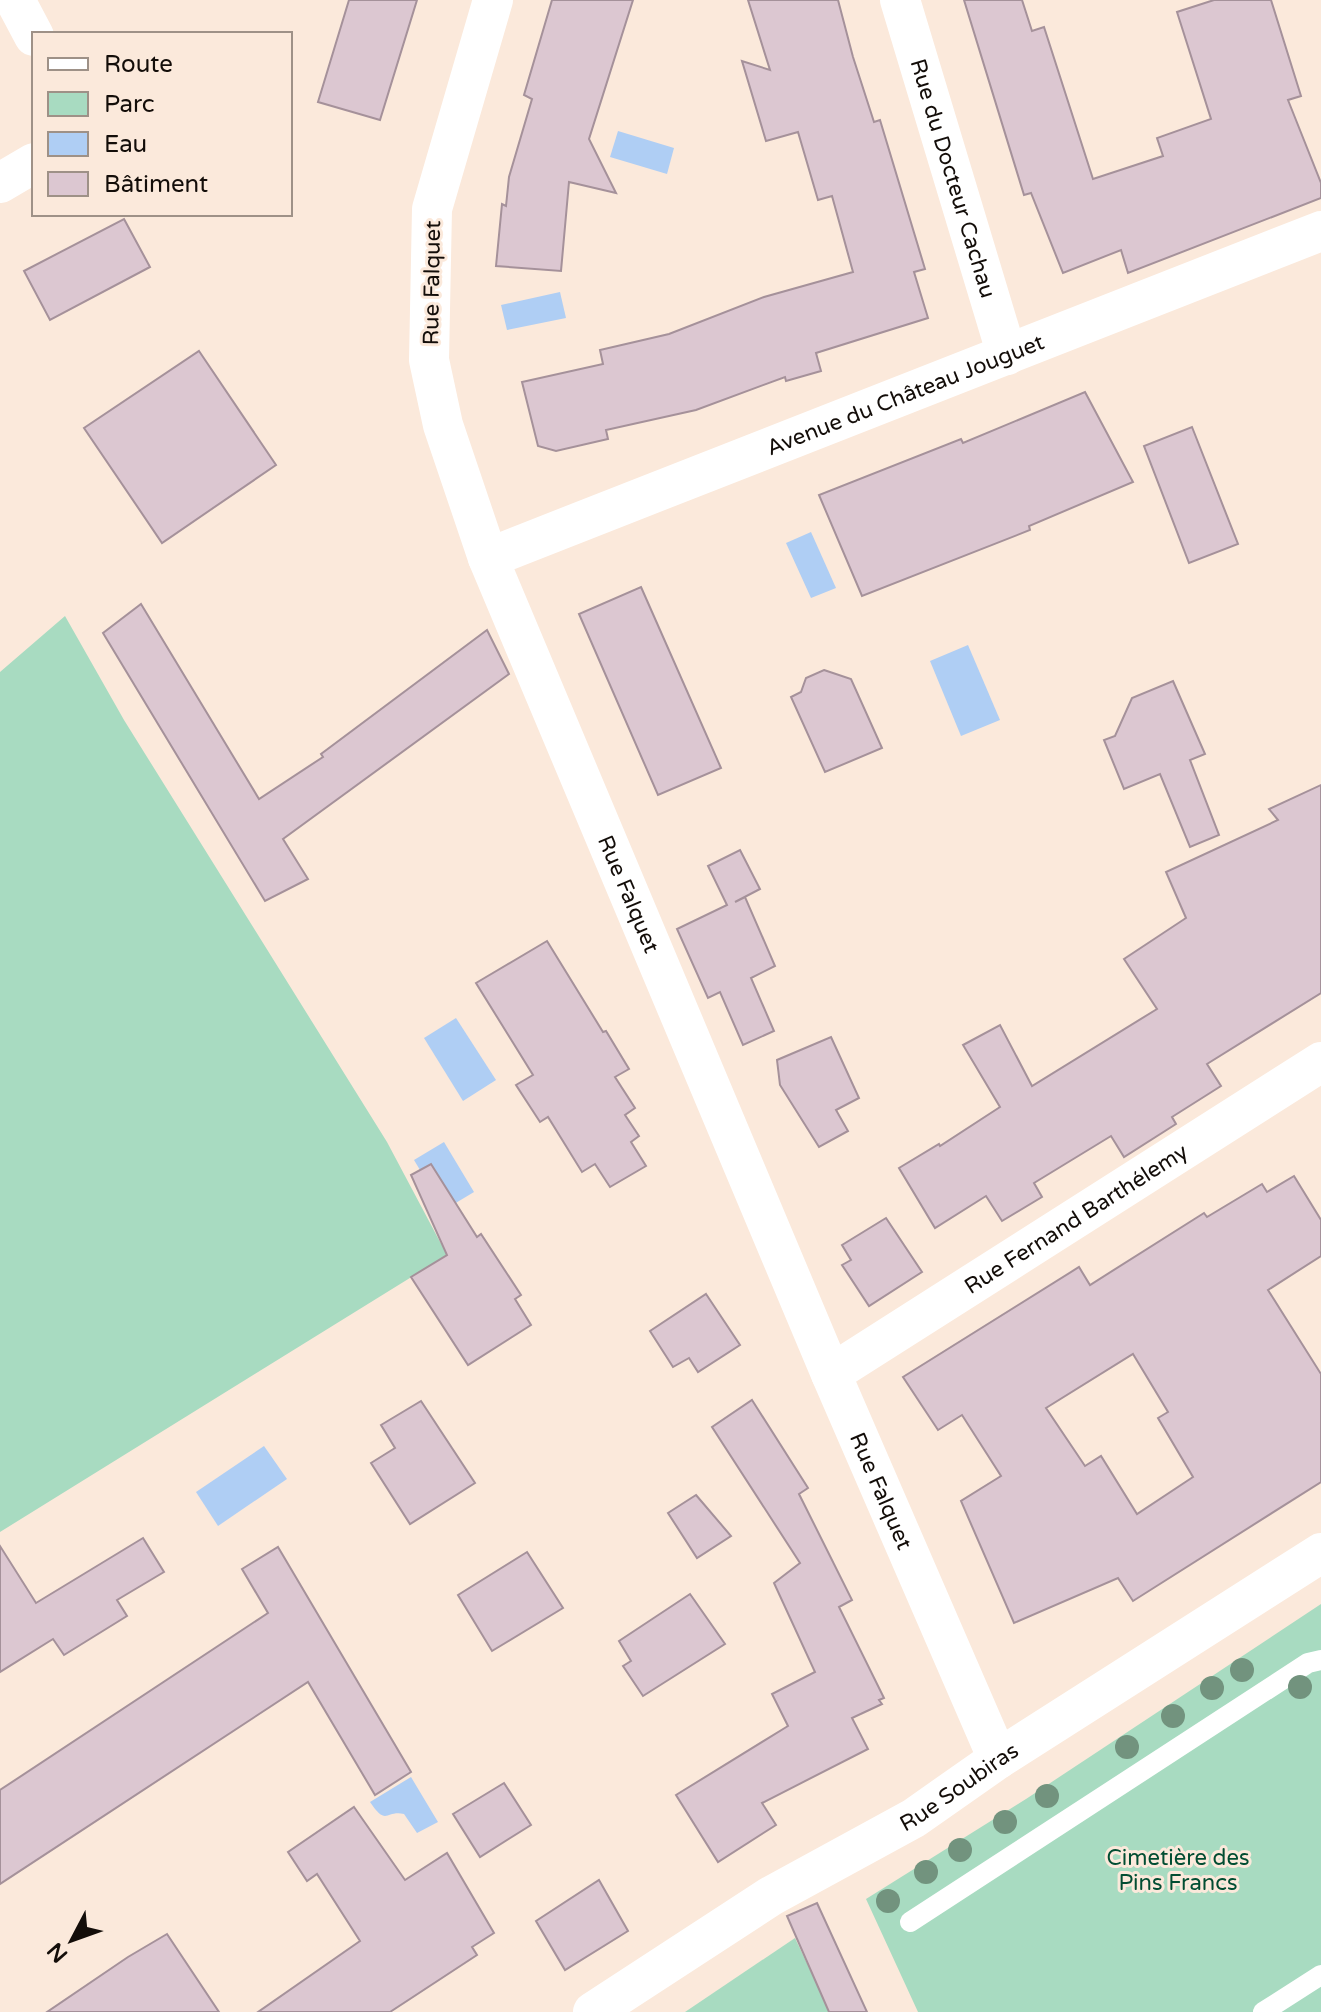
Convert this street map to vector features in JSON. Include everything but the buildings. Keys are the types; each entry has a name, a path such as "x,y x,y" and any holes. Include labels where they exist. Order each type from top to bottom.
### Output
{"street":[{"path":"15,0 32,32"},
{"name":"Rue Falquet","path":"493,0 432,209 429,360 443,425 488,558 831,1374 998,1759"},
{"name":"Rue du Docteur Cachau","path":"900,0 1007,355"},
{"name":"Avenue du Château Jouguet","path":"488,558 1321,231"},
{"name":"Rue Fernand Barthélemy","path":"831,1374 1321,1062"},
{"name":"Rue Soubiras","path":"593,2012 771,1896 914,1818 998,1759 1321,1553"}],"lane":[{"path":"910,1922 1308,1663 1321,1660"},
{"path":"1263,2012 1321,1975"}],"green space":[{"path":"65,616 124,720 387,1142 447,1255 0,1532 0,672"},
{"name":"Cimetière des Pins Francs","path":"1321,1604 1321,2012 918,2012 866,1899 1026,1799"},
{"path":"795,1938 830,2012 685,2012"}],"water":[{"path":"618,131 674,148 667,174 610,157"},
{"path":"560,292 566,318 507,330 501,305"},
{"path":"811,532 836,588 811,598 786,543"},
{"path":"968,645 1000,720 961,736 930,661"},
{"path":"456,1018 496,1080 463,1101 424,1038"},
{"path":"444,1142 474,1192 444,1210 414,1160"},
{"path":"264,1446 287,1479 218,1526 196,1492"},
{"path":"411,1777 438,1822 417,1833 404,1814 383,1816 370,1802"}]}
